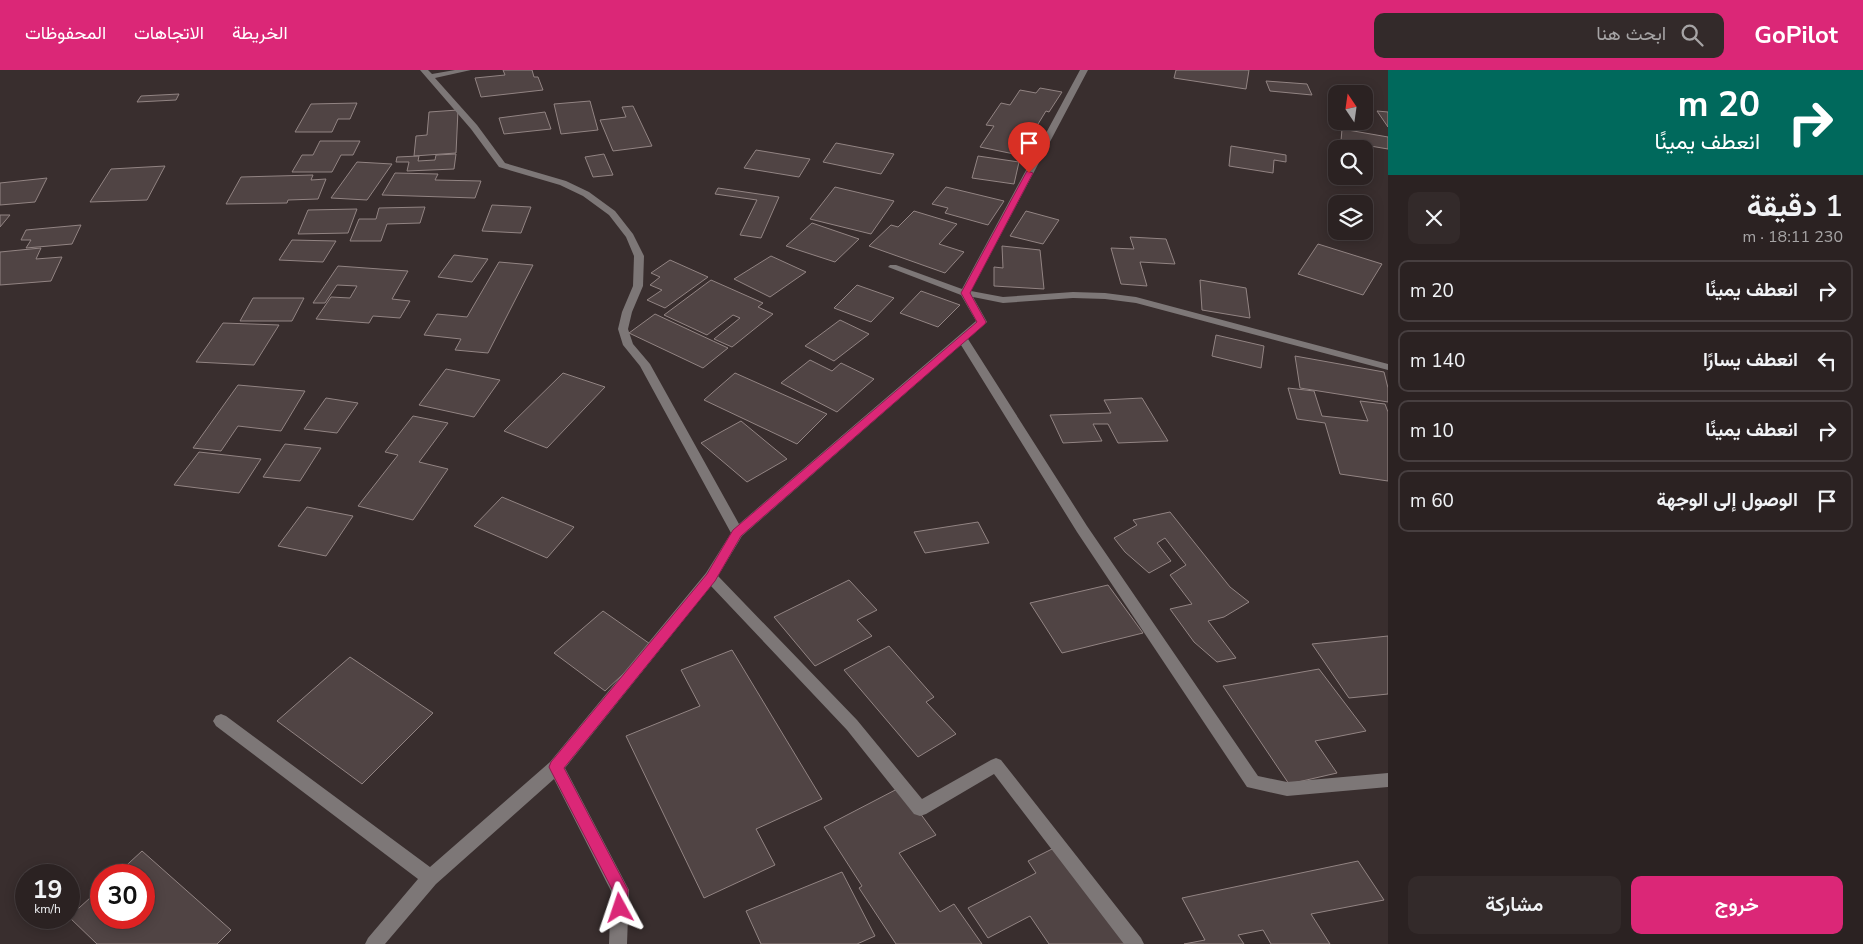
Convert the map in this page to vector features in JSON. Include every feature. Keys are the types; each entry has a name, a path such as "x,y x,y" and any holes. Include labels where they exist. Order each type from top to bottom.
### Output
{"street":[{"path":"427,73 467,70"},
{"path":"965,293 1084,70"},
{"path":"427,73 474,127 502,165 563,183 586,194 612,213 630,236 639,256 638,286 627,312 624,329 628,345 645,364 737,533"},
{"path":"893,267 965,293 1003,300 1073,295 1106,296 1136,300 1388,367"},
{"path":"374,944 430,878 556,767 711,577 737,533 982,322 965,293"},
{"path":"962,338 1082,529 1253,782 1287,789 1388,780"},
{"path":"711,577 852,725 920,809 996,766 1135,944"},
{"path":"221,720 430,878"},
{"path":"556,767 620,890 618,944"}],"building":[{"path":"503,70 532,70 534,77 538,77 543,90 481,97 475,78 505,75"},
{"path":"1176,70 1249,70 1246,89 1174,78"},
{"path":"1266,81 1307,84 1312,95 1270,91"},
{"path":"1040,88 1062,92 1049,112 1046,111 1019,155 980,147 994,126 986,125 1001,103 1010,105 1020,90 1036,93"},
{"path":"179,94 176,100 137,102 141,96"},
{"path":"590,101 598,130 561,134 554,104"},
{"path":"357,103 350,119 338,119 332,132 295,132 311,104"},
{"path":"633,106 652,146 613,151 600,120 626,117 622,107"},
{"path":"458,110 456,153 414,156 416,136 427,135 429,112"},
{"path":"1377,111 1388,112 1388,127"},
{"path":"545,112 551,129 504,134 499,118"},
{"path":"1342,130 1388,137 1388,149 1373,146 1373,140 1341,140"},
{"path":"320,141 360,141 353,155 341,155 332,172 292,172 302,155 313,155"},
{"path":"836,143 894,154 881,174 823,162"},
{"path":"1231,146 1286,155 1286,162 1274,160 1273,173 1229,166"},
{"path":"756,150 810,159 799,177 744,168"},
{"path":"456,154 454,169 407,171 409,162 396,162 397,157 419,156 418,161 435,160 436,155"},
{"path":"604,154 613,175 593,177 585,157"},
{"path":"978,156 1019,162 1014,184 972,178"},
{"path":"357,162 392,164 367,200 331,198"},
{"path":"165,166 147,200 90,202 111,169"},
{"path":"395,173 438,174 435,180 481,181 475,198 382,195"},
{"path":"313,175 311,180 326,179 318,199 288,200 287,203 226,204 241,177"},
{"path":"47,178 35,202 0,205 0,183"},
{"path":"835,187 894,201 871,234 810,219"},
{"path":"946,187 1004,201 988,225 945,213 948,208 932,204"},
{"path":"718,188 779,197 761,238 740,235 757,200 715,194"},
{"path":"492,205 531,207 521,233 482,231"},
{"path":"425,207 420,223 387,224 381,241 350,241 359,219 376,219 379,208"},
{"path":"357,209 348,233 298,234 308,210"},
{"path":"914,211 957,224 939,244 964,252 945,273 869,246 891,225 898,227"},
{"path":"1026,211 1059,220 1043,244 1010,236"},
{"path":"0,215 10,215 0,227"},
{"path":"812,223 859,239 835,262 786,246"},
{"path":"81,225 72,244 26,248 31,240 21,240 26,230"},
{"path":"1130,237 1166,239 1175,264 1140,262 1147,286 1121,284 1111,248 1134,249"},
{"path":"292,240 336,241 323,262 279,260"},
{"path":"1318,244 1382,264 1363,295 1298,274"},
{"path":"1002,246 1040,250 1044,289 994,286 994,267 1003,268"},
{"path":"41,248 36,259 62,257 51,281 0,285 0,252"},
{"path":"454,255 488,259 472,282 438,277"},
{"path":"771,256 806,272 770,297 734,279"},
{"path":"670,260 708,277 665,308 647,300 662,290 650,285 660,277 651,273"},
{"path":"499,262 533,265 488,353 455,350 461,339 424,335 437,314 467,317"},
{"path":"338,266 408,271 392,299 410,301 400,318 373,316 369,323 316,319 331,297 350,298 357,286 337,285 325,303 313,303"},
{"path":"711,280 763,303 758,307 773,314 732,347 714,339 740,318 733,315 707,335 664,315"},
{"path":"1200,280 1246,288 1250,318 1202,310"},
{"path":"857,285 894,298 871,322 834,308"},
{"path":"921,291 960,305 938,327 900,313"},
{"path":"253,298 304,298 292,321 240,321"},
{"path":"655,314 728,348 703,368 629,333"},
{"path":"840,320 869,334 834,361 805,346"},
{"path":"223,323 279,325 254,365 196,362"},
{"path":"1216,335 1264,346 1261,368 1212,356"},
{"path":"1295,356 1384,372 1388,388 1388,402 1300,388"},
{"path":"810,360 832,371 841,363 874,379 837,412 781,383"},
{"path":"446,369 500,380 474,417 419,405"},
{"path":"563,373 605,387 547,448 504,431"},
{"path":"735,373 827,414 797,444 704,400"},
{"path":"238,385 305,391 281,431 238,426 221,451 193,448"},
{"path":"1288,388 1314,391 1322,416 1368,421 1360,401 1385,404 1388,412 1388,481 1340,474 1325,423 1297,419"},
{"path":"326,398 358,403 337,433 304,429"},
{"path":"1142,398 1168,441 1118,443 1108,424 1093,424 1102,441 1063,443 1050,415 1111,413 1104,400"},
{"path":"413,416 448,423 419,462 448,469 413,520 358,506 398,455 385,452"},
{"path":"741,421 787,459 747,482 701,443"},
{"path":"285,444 321,448 300,481 263,477"},
{"path":"199,452 261,459 239,493 174,485"},
{"path":"502,497 574,527 547,558 474,526"},
{"path":"307,507 353,516 326,556 278,546"},
{"path":"1170,512 1230,587 1249,602 1224,617 1208,621 1236,658 1217,662 1194,642 1170,609 1192,604 1170,575 1186,565 1165,538 1157,543 1171,561 1149,573 1125,552 1114,538 1137,525 1133,520"},
{"path":"978,522 989,543 925,553 914,532"},
{"path":"849,580 877,610 857,620 872,636 815,666 774,617"},
{"path":"1108,585 1143,633 1062,653 1030,603"},
{"path":"603,611 653,646 605,691 554,653"},
{"path":"1388,636 1388,694 1349,698 1312,644"},
{"path":"889,646 934,697 926,702 956,734 918,757 844,670"},
{"path":"732,650 822,799 756,829 775,865 704,898 626,736 700,706 681,670"},
{"path":"350,657 433,713 362,784 277,721"},
{"path":"1319,669 1366,731 1315,741 1337,773 1289,784 1223,686"},
{"path":"901,787 936,835 899,853 940,912 954,904 982,944 896,944 859,888 862,886 824,827"},
{"path":"1054,848 1126,944 1049,944 1030,916 988,938 968,908 1036,873 1028,861"},
{"path":"142,851 231,930 217,944 97,944 80,928 80,907 90,898 90,929 155,929 155,864 128,864"},
{"path":"1358,861 1384,900 1311,914 1330,944 1271,944 1263,930 1238,935 1244,944 1184,944 1205,940 1182,898"},
{"path":"842,872 875,936 857,944 761,944 746,911"}],"route":[{"path":"620,908 620,890 556,767 711,577 737,533 982,322 965,293 1029,173"}]}
